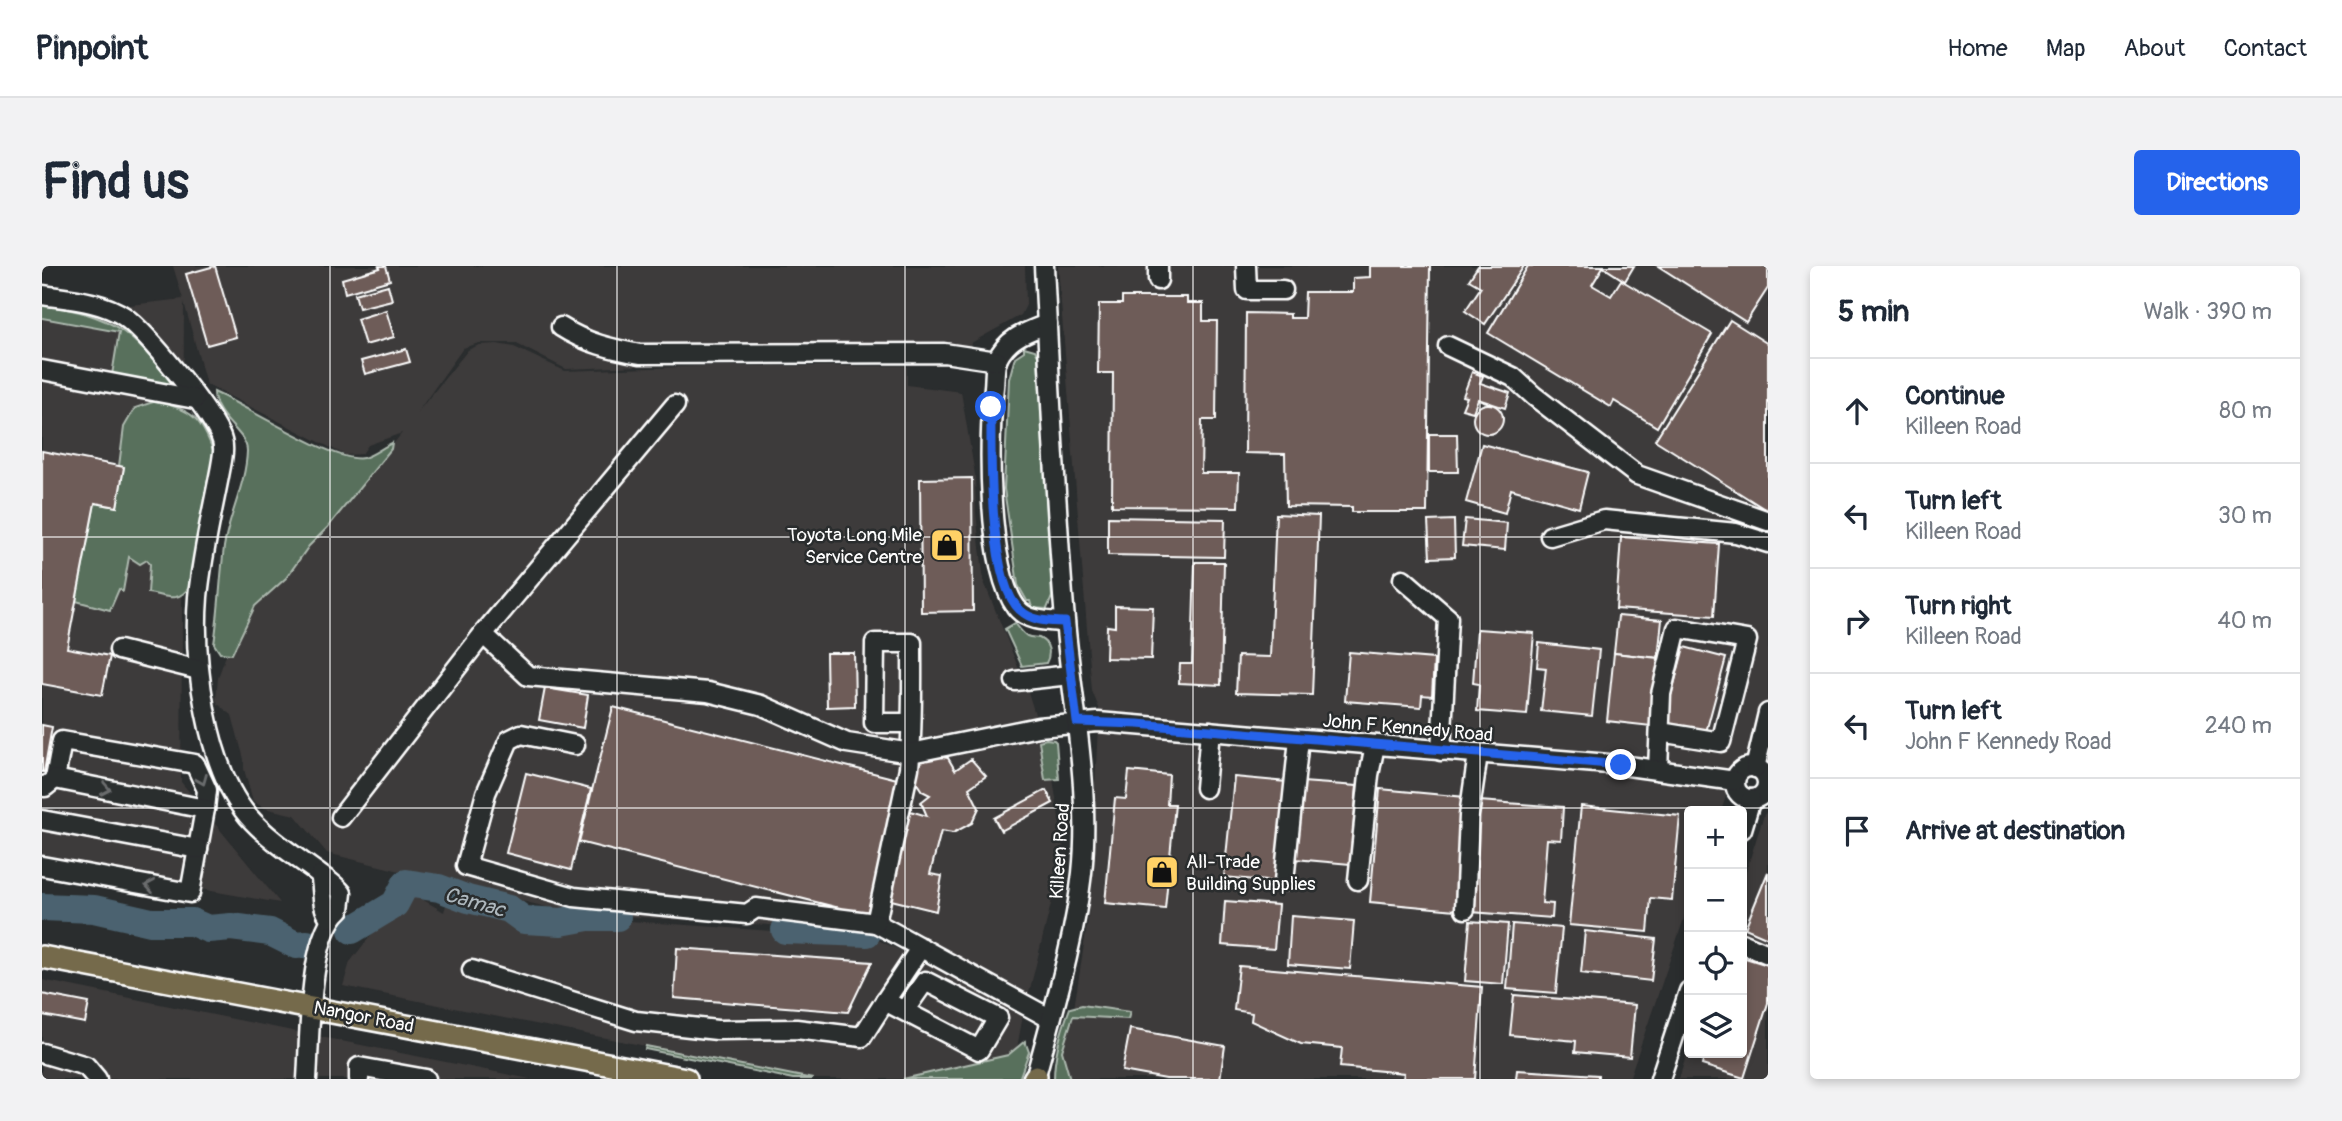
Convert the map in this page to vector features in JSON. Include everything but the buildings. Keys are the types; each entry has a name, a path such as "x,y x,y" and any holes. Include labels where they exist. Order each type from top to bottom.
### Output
{"main road":[{"name":"Nangor Road","path":"42,957 313,1006 686,1079"}],"street":[{"name":"Killeen Road","path":"1035,1078 1068,951 1082,872 1084,791 1070,676 1056,512 1044,266"},
{"path":"1246,266 1247,290 1283,290"},
{"path":"42,295 104,307 124,317 145,334 216,427 224,449 198,597 199,670 214,748 229,786 247,814 260,828 320,875 323,886 323,910 330,918 320,944 314,977 307,1079"},
{"path":"1047,324 1014,337 997,361 991,407 993,520 1008,592 1017,608 1031,618 1065,622"},
{"path":"561,327 601,346 640,354 944,353 997,361"},
{"path":"1448,346 1513,377 1637,475 1768,522"},
{"path":"42,370 195,399"},
{"path":"341,817 483,635 674,405"},
{"path":"1550,536 1604,520 1736,533 1768,543"},
{"path":"1403,579 1448,618 1441,751"},
{"path":"1658,770 1661,694 1677,628 1747,640 1721,742 1660,732"},
{"path":"483,635 528,676 708,692 761,705 847,743 911,753"},
{"path":"877,923 911,753 912,643 875,643 874,723 911,723"},
{"path":"119,650 199,670"},
{"path":"1015,681 1070,676"},
{"path":"1755,768 1768,713"},
{"name":"John F Kennedy Road","path":"911,753 1038,727 1077,722 1138,724 1658,770 1735,781"},
{"path":"1205,788 1210,731"},
{"path":"575,745 521,734 509,740 486,793 466,866 574,897 747,914 757,908 877,923 1051,1019"},
{"path":"1284,881 1299,738"},
{"path":"42,866 190,893 205,809 206,790 195,764 62,741 48,783 205,809"},
{"path":"1358,880 1369,775 1375,745"},
{"path":"1465,909 1469,816 1478,754"},
{"path":"1755,768 1765,775 1767,785 1762,794 1751,799 1739,794 1735,781 1742,771 1755,768"},
{"path":"1747,812 1751,799"},
{"path":"42,820 198,849"},
{"path":"1747,945 1768,954"},
{"path":"472,970 636,1021 717,1030 796,1029 862,1037 920,947"},
{"path":"885,1001 904,1011 979,1050 998,1018 925,981 904,1011"},
{"path":"1660,1079 1688,995"},
{"path":"42,1053 76,1071 86,1066 97,1079"},
{"path":"359,1079 359,1067 426,1079"}],"shaded area":[{"path":"173,266 1025,266 1026,305 1021,315 971,343 960,365 709,363 566,369 515,343 479,343 463,348 416,414 468,350 479,345 497,344 514,347 565,371 710,366 907,366 907,385 961,392 975,475 976,513 984,582 1028,692 1051,766 1064,851 1024,1013 997,1000 1023,1015 1017,1048 1011,1059 907,1079 813,1079 343,986 350,962 406,890 444,912 447,902 589,931 614,931 615,920 874,938 936,967 868,931 571,913 327,853 295,815 264,808 253,801 232,715 218,704 216,699 218,678 225,658 258,594 296,552 321,536 402,433 368,445 362,454 345,455 206,384 184,302 181,782 280,903 42,861 42,315 183,299"},
{"path":"1058,266 1768,266 1768,766 1738,761 1723,806 1684,806 1684,919 1629,1079 1070,1079 1062,1051 1073,1015 1088,919 1099,708 1092,691"},
{"path":"1768,810 1768,1079 1679,1079 1686,1058 1747,1058 1747,868"},
{"path":"42,980 341,1041 530,1079 42,1079"}],"green space":[{"path":"42,305 87,314 119,329 146,352 175,388 112,375 119,332 42,318"},
{"path":"1024,347 1035,350 1038,356 1052,597 1047,609 1032,608 1018,585 1004,489 1009,379 1015,357 1024,351"},
{"path":"214,392 312,443 350,457 366,457 392,443 391,449 328,527 309,546 286,578 255,606 232,654 220,653 214,644 224,547 244,475 247,451 242,437 219,410"},
{"path":"156,401 194,417 205,431 214,453 190,586 186,592 176,597 148,593 150,564 147,560 140,564 129,557 123,591 119,589 110,610 76,601 95,503 117,507 124,467 119,466 124,427 135,408"},
{"path":"1015,623 1025,635 1039,638 1045,643 1049,652 1046,663 1022,666 1005,629"},
{"path":"1046,739 1056,742 1059,779 1045,780 1039,741"},
{"path":"1082,1005 1130,1012 1128,1019 1073,1016 1062,1051 1070,1079 1054,1079 1061,1034 1070,1008"},
{"path":"1025,1041 1029,1052 1019,1079 903,1079 1008,1055"},
{"path":"646,1046 813,1079 793,1079 645,1049"}],"waterway":[{"name":"Camac","path":"352,930 395,904 406,883 439,888 468,899 509,909 524,920 561,922 588,917 617,917"},
{"name":"Camac","path":"42,907 94,909 151,922 192,922 208,929 231,927 270,932 296,945 307,944"},
{"name":"Camac","path":"785,930 867,933"}],"place":[{"name":"Toyota Long Mile Service Centre","path":"947,545"},
{"name":"All-Trade Building Supplies","path":"1162,872"}],"route":[{"path":"991,407 993,520 1008,592 1017,608 1031,618 1065,622 1077,722 1138,724 1621,765"}]}
